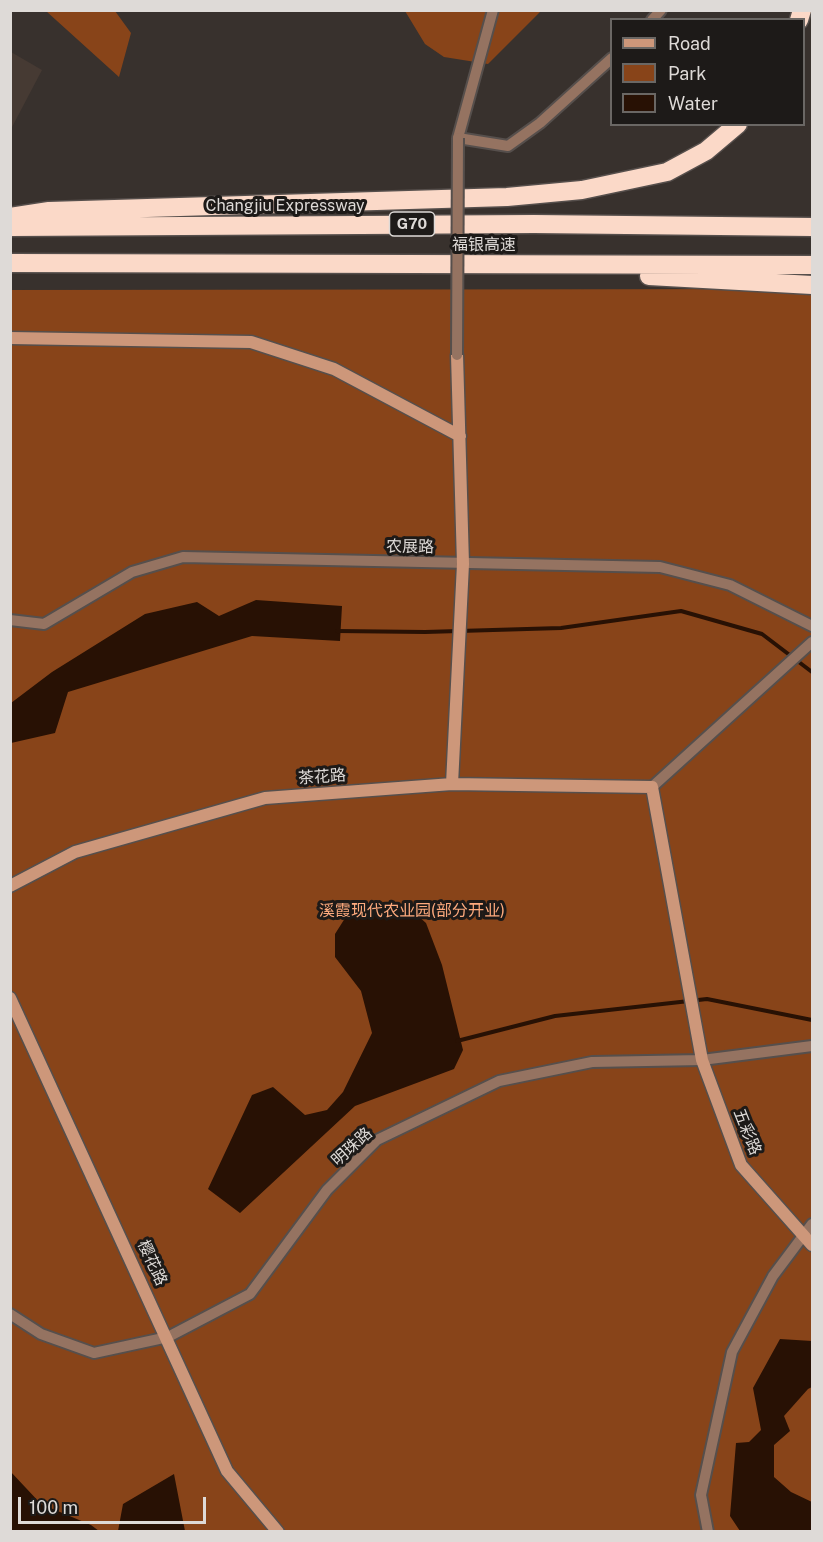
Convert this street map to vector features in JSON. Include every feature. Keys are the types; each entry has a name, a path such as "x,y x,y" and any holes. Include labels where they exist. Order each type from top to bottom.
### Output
{"highway":[{"path":"10,217 50,211 507,197 582,190 667,172 706,151 736,126"},
{"name":"Changjiu Expressway","path":"10,227 534,224 813,227"},
{"name":"福银高速","path":"10,263 813,265"},
{"path":"489,264 813,285"}],"street":[{"path":"452,784 463,564 457,355 458,138 493,10"},
{"path":"458,138 508,146 540,123 610,60"},
{"path":"10,338 251,342 334,369 460,436"},
{"name":"农展路","path":"10,620 44,624 132,572 183,557 660,567 730,585 813,626"},
{"path":"652,787 813,642"},
{"name":"茶花路","path":"10,886 75,852 265,798 452,784 652,787"},
{"name":"五彩路","path":"652,787 702,1060 741,1165 808,1240"},
{"name":"樱花路","path":"10,998 168,1337 227,1471 278,1532"},
{"name":"明珠路","path":"10,1314 40,1334 94,1353 168,1337 250,1294 327,1190 377,1140 499,1081 592,1062 702,1060 813,1046"},
{"path":"708,1532 701,1495 732,1352 773,1276 808,1240 813,1224"}],"shaded area":[{"path":"11,52 42,70 11,129"}],"green space":[{"path":"46,11 115,11 131,33 119,77"},
{"path":"405,11 541,11 488,64 444,57 425,44"},
{"name":"溪霞现代农业园(部分开业)","path":"812,289 812,1531 11,1531 10,290"}],"water":[{"path":"256,600 342,606 340,641 252,636 68,692 55,733 11,743 11,703 52,672 145,614 197,602 219,616"},
{"path":"366,904 409,908 426,923 442,965 463,1050 454,1069 355,1106 240,1213 208,1189 252,1095 273,1087 305,1115 327,1110 343,1092 372,1033 361,991 335,957 335,934 347,915"},
{"path":"780,1339 812,1341 812,1387 784,1416 790,1431 774,1445 774,1477 791,1492 812,1502 812,1531 740,1531 730,1516 736,1443 749,1442 761,1430 753,1388"},
{"path":"10,1471 41,1504 91,1525 99,1531 11,1531"},
{"path":"174,1474 185,1531 118,1531 123,1504"}],"waterway":[{"path":"337,631 425,632 561,628 681,611 762,634 812,672"},
{"path":"457,1041 555,1016 707,999 812,1020"}]}
